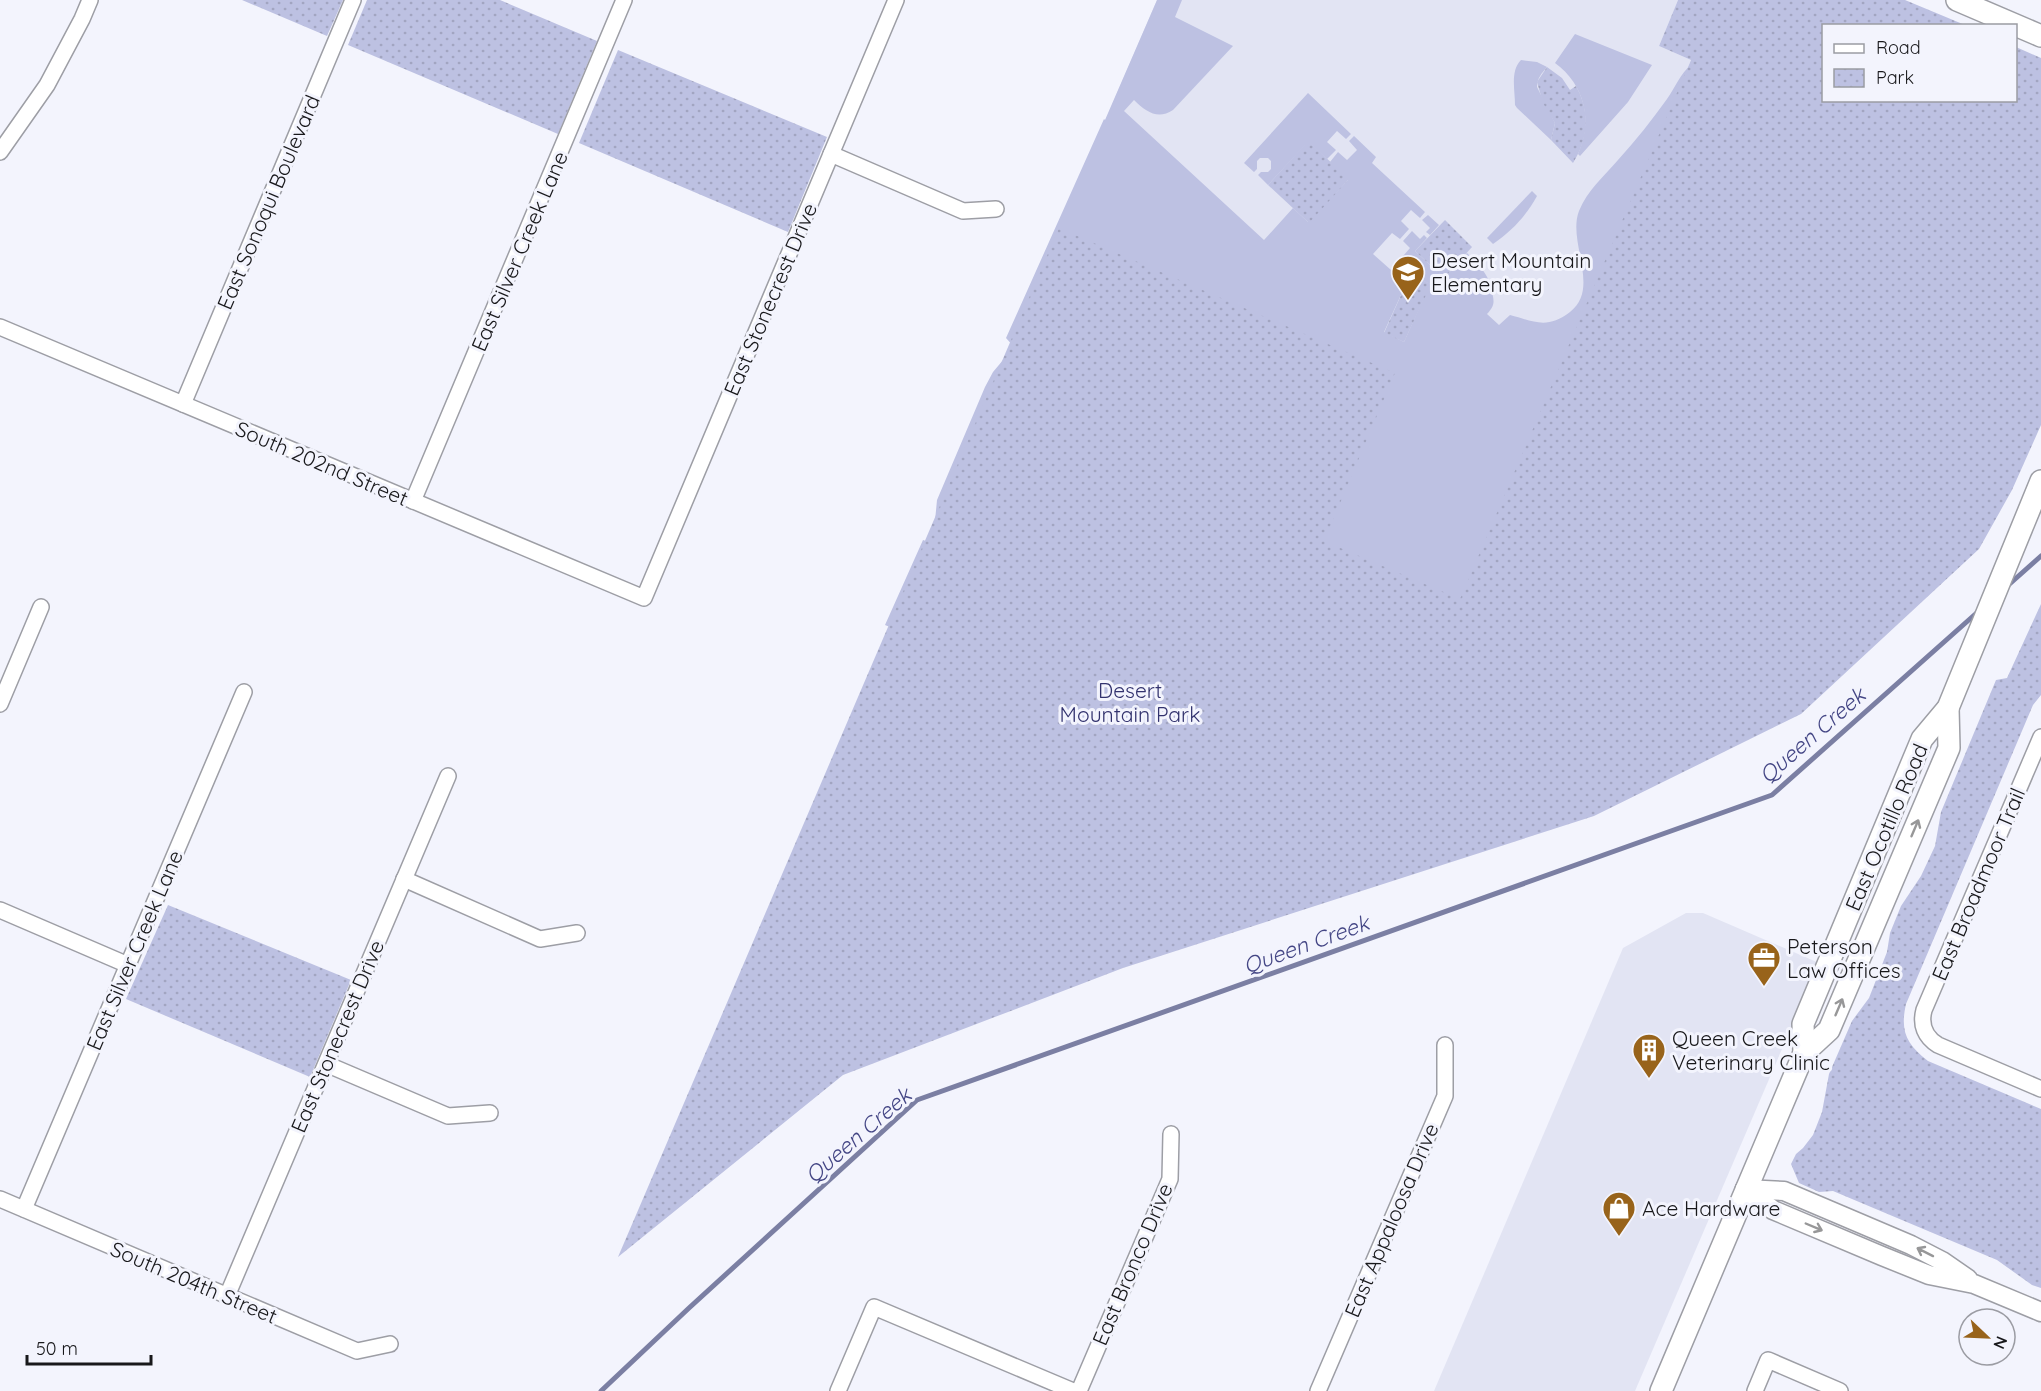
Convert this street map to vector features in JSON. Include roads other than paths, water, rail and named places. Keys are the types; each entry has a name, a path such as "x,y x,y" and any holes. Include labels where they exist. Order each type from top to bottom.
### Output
{"main road":[{"path":"1958,0 2013,24"},
{"path":"2017,26 2041,36"},
{"name":"East Ocotillo Road","path":"1661,1391 1804,1053 1803,1024 1807,1013 1922,739 1948,708 2041,481"}],"street":[{"path":"0,152 47,85 90,0"},
{"name":"East Sonoqui Boulevard","path":"183,404 353,0"},
{"name":"East Silver Creek Lane","path":"413,501 624,0"},
{"name":"East Stonecrest Drive","path":"644,598 896,0"},
{"path":"831,154 963,212 996,209"},
{"name":"South 202nd Street","path":"0,327 644,598"},
{"path":"0,704 41,607"},
{"name":"East Silver Creek Lane","path":"24,1209 244,692"},
{"name":"East Broadmoor Trail","path":"2041,737 1924,1010 1922,1023 1925,1032 1938,1045 2041,1089"},
{"name":"East Stonecrest Drive","path":"227,1296 448,776"},
{"path":"404,879 540,939 578,933"},
{"path":"0,910 128,965"},
{"name":"East Appaloosa Drive","path":"1318,1391 1445,1095 1445,1045"},
{"path":"326,1064 448,1116 490,1113"},
{"name":"East Bronco Drive","path":"1079,1391 1170,1179 1171,1134"},
{"path":"1745,1189 1784,1191 1911,1245 1942,1261 1974,1284 2041,1312"},
{"name":"South 204th Street","path":"0,1199 357,1351 390,1344"},
{"path":"838,1391 874,1307 1073,1391"},
{"path":"1755,1391 1768,1360 1840,1391"}],"waterway":[{"name":"Queen Creek","path":"2005,588 2041,556"},
{"name":"Queen Creek","path":"601,1391 917,1100 1772,795 1980,610"}],"place":[{"name":"Desert Mountain Elementary","path":"1408,301"},
{"name":"Peterson Law Offices","path":"1764,987"},
{"name":"Queen Creek Veterinary Clinic","path":"1649,1079"},
{"name":"Ace Hardware","path":"1619,1237"}],"park label":[{"name":"Desert Mountain Park","path":"1130,702"}]}
